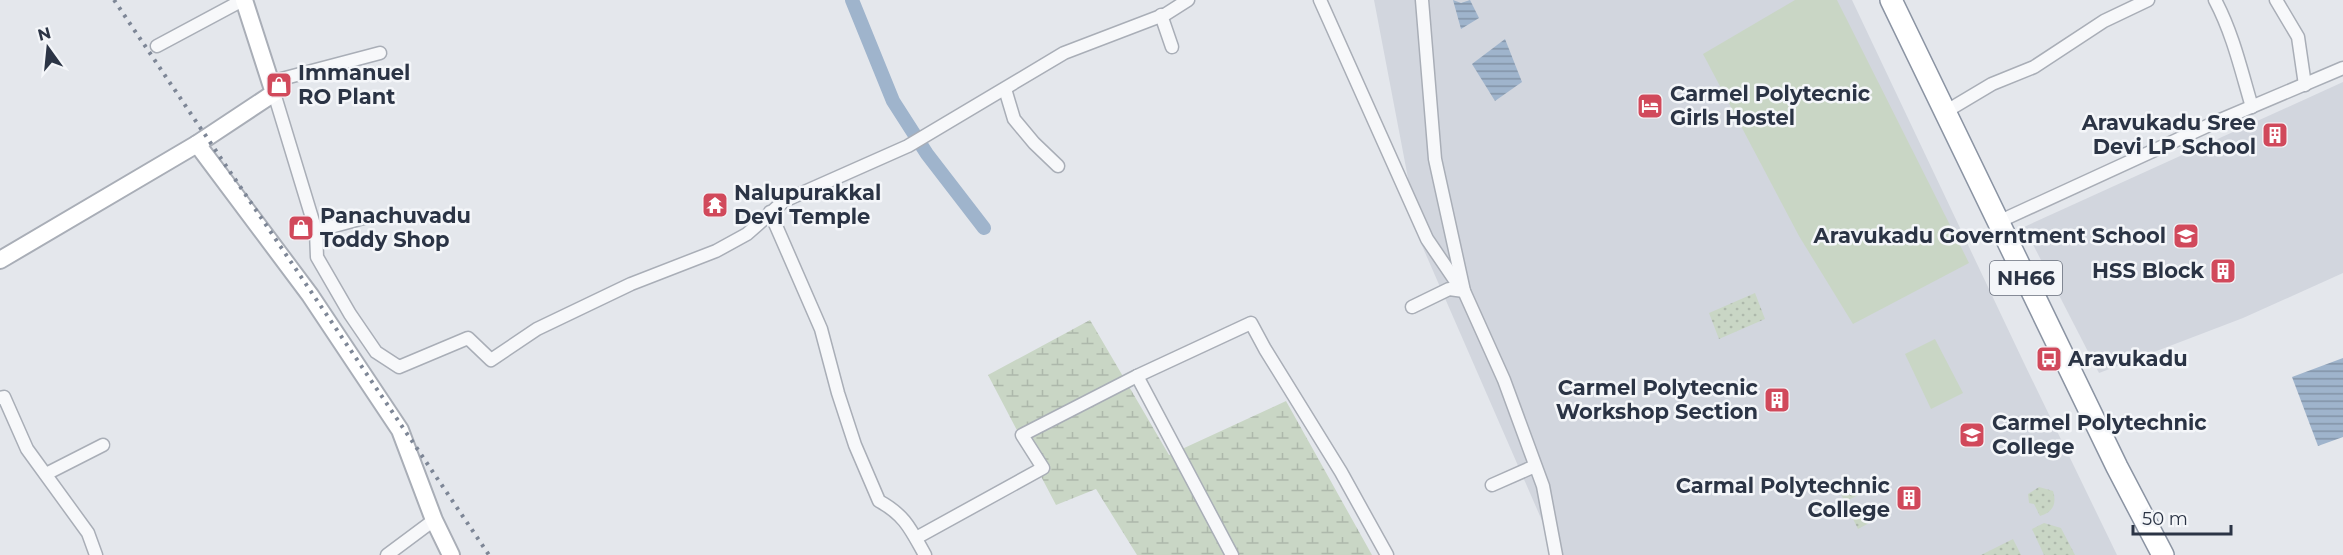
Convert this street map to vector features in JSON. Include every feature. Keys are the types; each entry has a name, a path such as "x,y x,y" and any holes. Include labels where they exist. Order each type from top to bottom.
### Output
{"highway":[{"name":"NH66","path":"1891,0 2116,467 2163,555"}],"main road":[{"path":"0,260 197,144 272,87 244,0"},
{"path":"197,144 310,295 400,430 434,520 451,555"}],"street":[{"path":"157,46 244,0"},
{"path":"380,53 272,87 316,231 317,257 350,314 376,352 399,367 468,338 491,360 537,328 747,234 784,201 908,146 1064,53 1161,15 1188,0"},
{"path":"1320,0 1427,239 1464,291 1504,380 1543,486 1557,555"},
{"path":"1422,0 1435,159 1464,291"},
{"path":"1945,112 1992,84 2034,67 2104,21 2148,0"},
{"path":"2215,0 2225,19 2252,107"},
{"path":"2276,0 2298,37 2305,85"},
{"path":"1161,15 1172,47"},
{"path":"1998,222 2343,68"},
{"path":"1005,89 1014,119 1034,143 1058,166"},
{"path":"770,212 821,329 855,445 879,501 896,510 925,555"},
{"path":"316,231 367,217"},
{"path":"1412,307 1449,289 1464,291"},
{"path":"916,538 1043,468 1022,435 1137,376 1251,323 1265,350 1341,472 1387,555"},
{"path":"1137,376 1232,555"},
{"path":"0,398 4,397 27,449 88,533 96,555"},
{"path":"46,474 103,445"},
{"path":"1492,485 1535,466"},
{"path":"387,555 434,520"}],"shaded area":[{"path":"1374,0 1852,0 2117,555 1557,555 1420,241"},
{"name":"Aravukadu Governtment School","path":"2343,82 2343,273 2243,318 2099,373 2024,227"}],"green space":[{"path":"1795,0 1837,0 1969,263 1853,324 1799,236 1703,54"},
{"path":"1755,293 1765,319 1719,339 1709,313"},
{"path":"1090,320 1169,455 1286,401 1372,555 1137,555 1096,489 1056,505 988,375"},
{"path":"1935,339 1963,393 1931,409 1905,354"},
{"path":"1849,476 1858,495 1845,502 1835,483"},
{"path":"2039,487 2053,491 2054,500 2051,510 2040,516 2034,504 2029,503 2028,494"},
{"path":"1862,505 1871,522 1858,529 1849,511"},
{"path":"2044,523 2061,528 2075,555 2044,555 2032,529"},
{"path":"2013,539 2021,555 1981,555"}],"water":[{"path":"1453,0 1461,3 1470,0 1479,18 1461,29"},
{"path":"1505,39 1522,82 1495,101 1472,64"},
{"path":"2343,358 2343,437 2318,446 2292,377"}],"waterway":[{"path":"852,0 893,101 927,154 984,228"}],"railway":[{"path":"114,0 489,555"}],"place":[{"name":"Immanuel RO Plant","path":"279,85"},
{"name":"Carmel Polytecnic Girls Hostel","path":"1650,106"},
{"name":"Aravukadu Sree Devi LP School","path":"2275,135"},
{"name":"Nalupurakkal Devi Temple","path":"715,205"},
{"name":"Panachuvadu Toddy Shop","path":"301,228"},
{"name":"Aravukadu Governtment School","path":"2186,236"},
{"name":"HSS Block","path":"2223,271"},
{"name":"Aravukadu","path":"2049,359"},
{"name":"Carmel Polytecnic Workshop Section","path":"1777,400"},
{"name":"Carmel Polytechnic College","path":"1972,435"},
{"name":"Carmal Polytechnic College","path":"1909,498"}]}
